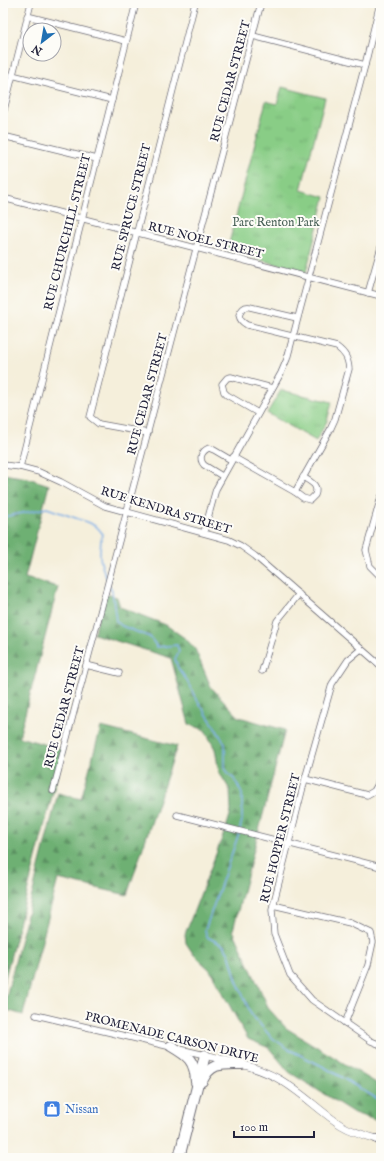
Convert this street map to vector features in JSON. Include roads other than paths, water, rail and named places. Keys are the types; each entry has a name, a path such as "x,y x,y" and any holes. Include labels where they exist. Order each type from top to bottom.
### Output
{"highway":[{"path":"171,1046 186,1055 191,1060 196,1072 196,1094"},
{"path":"179,1158 205,1055"},
{"path":"196,1094 205,1075 216,1065 242,1064"}],"street":[{"path":"3,114 31,3"},
{"name":"RUE CHURCHILL STREET","path":"20,467 97,159 109,100 136,3"},
{"name":"RUE SPRUCE STREET","path":"148,434 99,424 90,417 195,3"},
{"name":"RUE CEDAR STREET","path":"53,791 253,36 260,3"},
{"path":"204,532 216,489 222,476 281,373 287,359 380,3"},
{"path":"28,16 126,41"},
{"path":"253,36 365,65"},
{"path":"12,75 109,100"},
{"path":"3,136 97,159"},
{"name":"RUE NOEL STREET","path":"3,198 381,296"},
{"path":"368,293 381,247"},
{"path":"295,492 335,419 349,369 348,360 344,352 337,347 247,324 240,319 240,315 243,308 250,306 297,318"},
{"path":"258,413 227,395 224,392 222,384 227,378 231,378 272,388"},
{"path":"222,476 202,463 201,456 203,452 209,448 310,500 315,495 315,484 303,477"},
{"name":"RUE KENDRA STREET","path":"3,465 20,467 39,472 105,506 204,532 242,546 381,666"},
{"path":"381,497 366,550 370,566 381,577"},
{"path":"262,671 277,621 299,594"},
{"name":"RUE HOPPER STREET","path":"361,649 348,660 332,684 272,910 274,934 290,975 312,1000 371,1041 381,1045"},
{"path":"86,665 119,673"},
{"path":"306,779 367,794 374,791 378,784 381,756"},
{"path":"177,815 381,867"},
{"path":"273,905 350,923 371,933 373,942 368,965 345,1023"},
{"name":"PROMENADE CARSON DRIVE","path":"36,1015 171,1046 242,1064 259,1070 278,1078 341,1125 355,1132 380,1140"}],"waterway":[{"path":"3,517 47,508 90,523 98,528 102,533 100,556 107,579"},
{"path":"109,585 112,590 116,621 122,626 150,637 157,647 177,645 179,651 175,659 178,668 225,744 225,767 228,773 235,780 242,794 242,820 240,829"},
{"path":"239,833 205,930 207,937 223,945 229,954 237,981 251,1014 271,1037 290,1050 324,1067 381,1101"}],"place":[{"name":"Nissan","path":"52,1109"}],"park label":[{"name":"Parc Renton Park","path":"276,222"}]}
